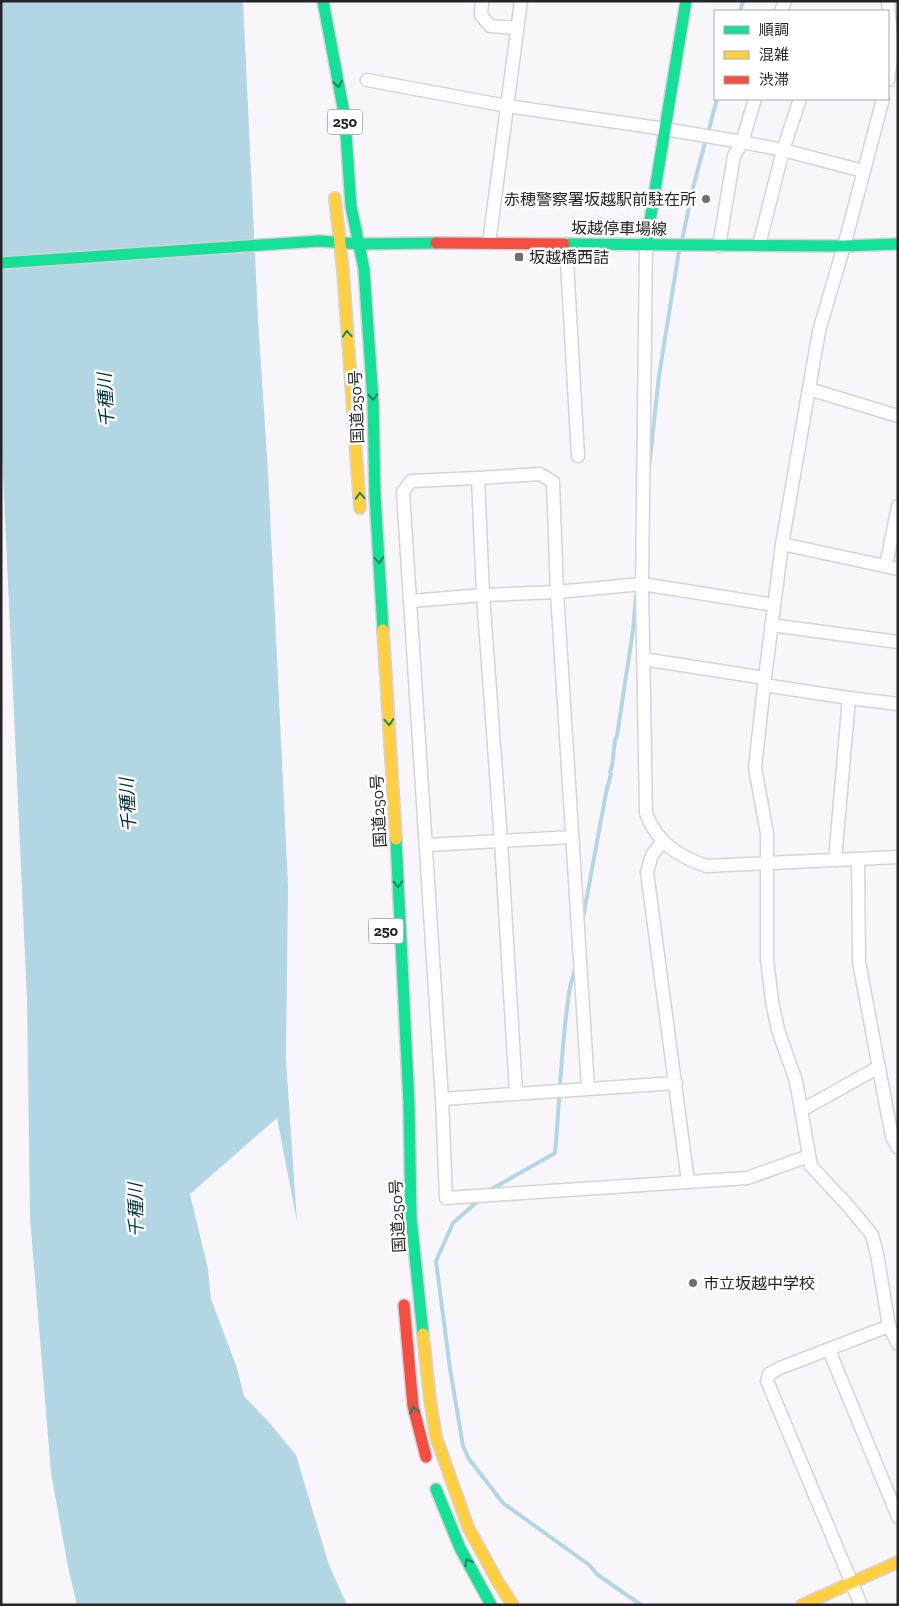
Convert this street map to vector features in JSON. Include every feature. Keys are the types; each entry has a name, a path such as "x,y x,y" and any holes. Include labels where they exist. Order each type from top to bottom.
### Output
{"main road":[{"name":"国道250号","path":"322,1 326,77"},
{"name":"国道250号","path":"322,1 345,118 351,206 364,269 373,401 375,495 395,823 409,1104 411,1217 430,1400 436,1437 450,1482 468,1527 513,1605"},
{"path":"646,245 686,1"},
{"name":"国道250号","path":"334,188 340,242 361,520"},
{"name":"坂越停車場線","path":"1,263 319,241 359,244 489,243 719,246 898,244"},
{"path":"403,1292 413,1406 421,1441 453,1534 483,1592 492,1605"},
{"path":"802,1605 898,1562"}],"street":[{"path":"482,1 482,15 490,26 517,28"},
{"path":"489,243 521,1"},
{"path":"889,26 889,66"},
{"path":"367,80 507,106 742,142 783,150 863,171"},
{"path":"719,246 734,156 742,142 755,100"},
{"path":"759,245 783,150 800,100"},
{"path":"883,100 819,331 782,544 755,768 767,833 767,959 772,1001 778,1030 796,1081 811,1166 872,1235 889,1326 898,1344"},
{"path":"566,244 578,456"},
{"path":"646,245 642,584 646,813 651,827 663,841 687,859 706,866 898,858"},
{"path":"809,389 898,416"},
{"path":"588,1088 557,592 553,482 540,474 412,481 403,492 442,1099 446,1198 747,1178 809,1156"},
{"path":"478,478 482,595 501,841 516,1093"},
{"path":"782,544 892,568 898,506"},
{"path":"411,601 482,595 557,592 642,584 774,605"},
{"path":"771,625 898,642"},
{"path":"643,659 849,698 898,704"},
{"path":"835,860 849,698"},
{"path":"426,845 572,837"},
{"path":"663,841 652,855 647,872 688,1182"},
{"path":"858,859 859,962 879,1067 898,1148"},
{"path":"802,1110 879,1067"},
{"path":"442,1099 676,1083"},
{"path":"861,1605 766,1381 769,1374 780,1368 889,1326"},
{"path":"829,1350 898,1516"}],"water":[{"name":"千種川","path":"1,1 243,1 288,885 286,1060 297,1222 277,1118 190,1194 208,1269 211,1299 237,1368 244,1396 296,1455 329,1565 347,1605 77,1605 68,1567 51,1473 30,1218 27,1000 1,430"}],"waterway":[{"path":"740,10 743,1"},
{"path":"708,133 717,100"},
{"path":"682,240 706,139"},
{"path":"649,467 659,376 679,251"},
{"path":"583,918 611,774 633,630 636,596"},
{"path":"490,1190 555,1153 565,1028 570,987 575,968"},
{"path":"479,1200 453,1223 436,1261 450,1369 463,1446 469,1459 503,1503 641,1605"}],"traffic: fast":[{"path":"323,1 345,118 351,206 364,269 373,401 375,495 383,630"},
{"path":"646,245 686,1"},
{"path":"1,263 319,241 359,244 436,243"},
{"path":"564,244 844,246 898,244"},
{"path":"396,839 409,1104 411,1217 423,1334"},
{"path":"436,1489 460,1548 491,1605"}],"traffic: slow":[{"path":"335,198 343,271 360,508"},
{"path":"383,630 396,839"},
{"path":"423,1334 436,1437 468,1527 513,1605"},
{"path":"802,1605 898,1562"}],"traffic: jam":[{"path":"436,243 564,244"},
{"path":"404,1305 413,1406 426,1457"}],"place":[{"name":"赤穂警察署坂越駅前駐在所","path":"706,199"},
{"name":"坂越橋西詰","path":"519,257"},
{"name":"市立坂越中学校","path":"693,1283"}]}
